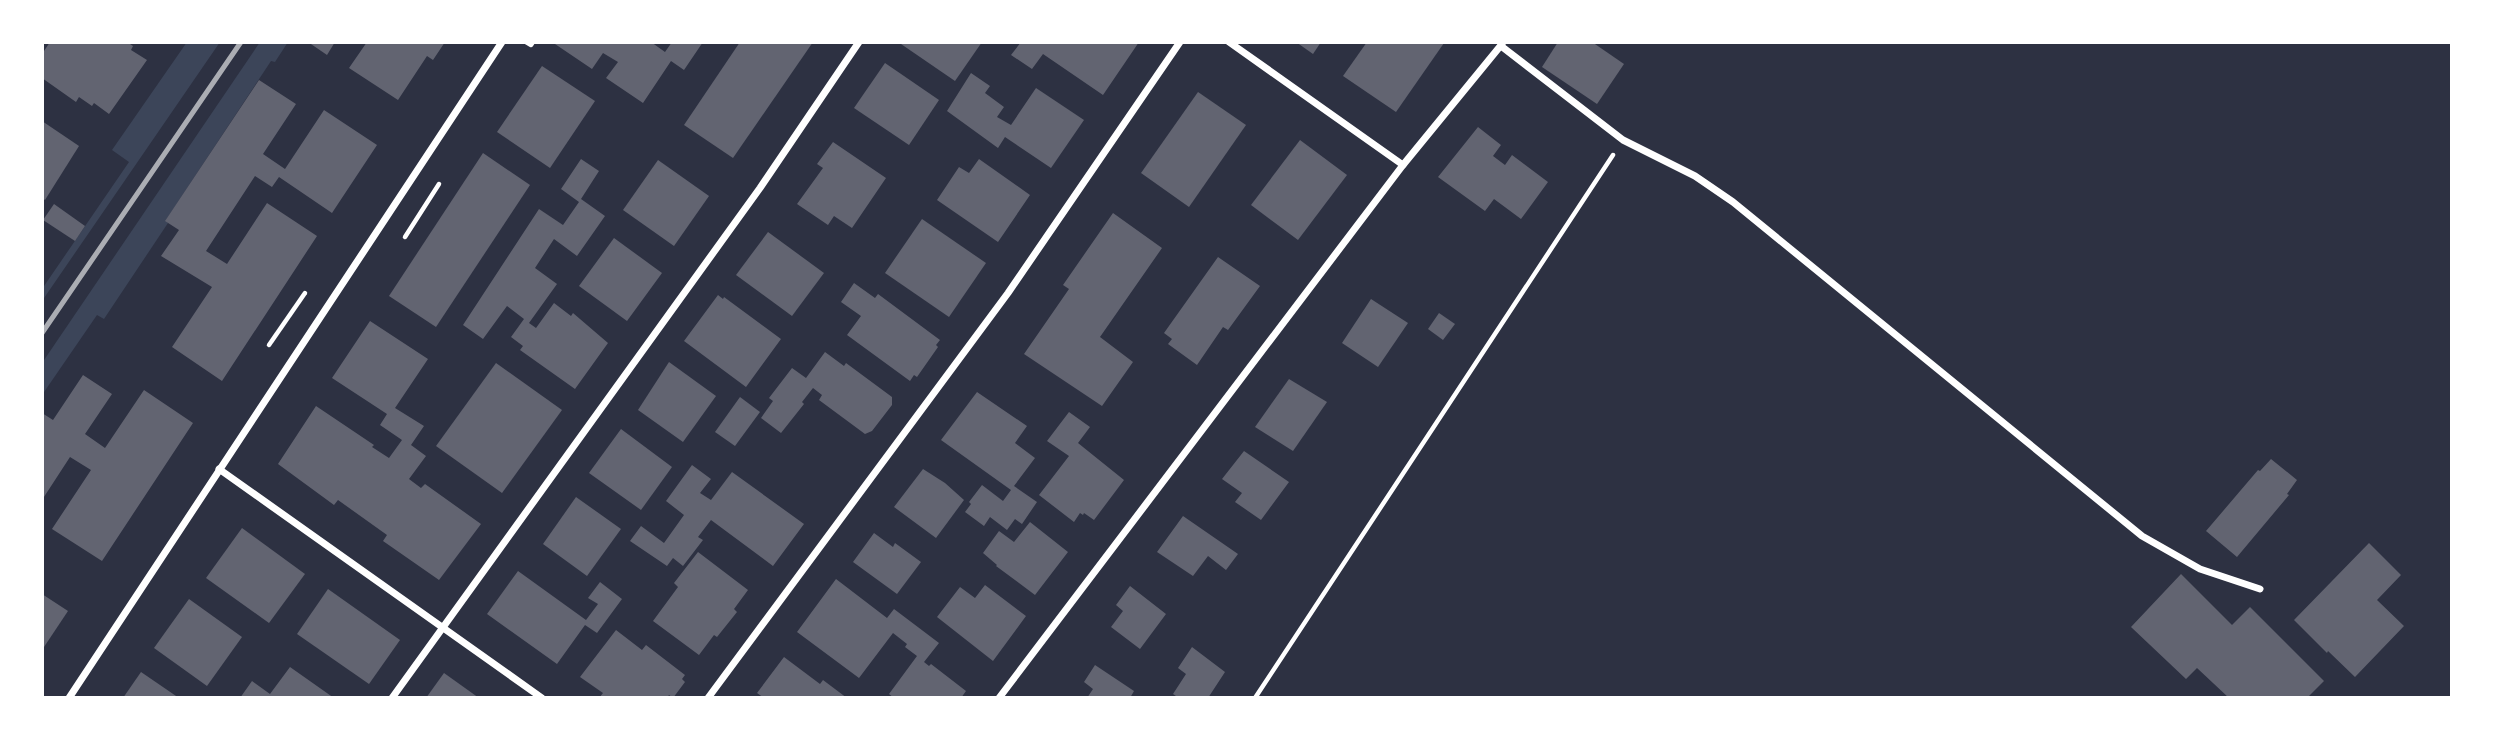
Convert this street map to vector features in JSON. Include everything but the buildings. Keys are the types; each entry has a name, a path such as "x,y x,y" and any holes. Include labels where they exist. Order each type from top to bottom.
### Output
{"street":[{"path":"69,698 502,42"},
{"path":"392,698 752,199 859,42"},
{"path":"708,698 1008,293 1180,42"},
{"path":"1229,42 1403,165"},
{"path":"999,698 1403,165 1502,44 1623,139 1695,176 1733,202 2142,536 2200,569 2260,590"},
{"path":"219,469 542,698"}],"path":[{"path":"526,42 531,45 533,42"},
{"path":"1255,698 1623,139"},
{"path":"405,237 439,184"},
{"path":"269,345 304,293"}],"shaded area":[{"path":"187,42 220,42 42,301 42,289 129,162 112,150"},
{"path":"260,42 288,42 275,62 271,61 104,319 97,315 42,395 42,363"}],"railway":[{"path":"42,333 241,42"}]}
